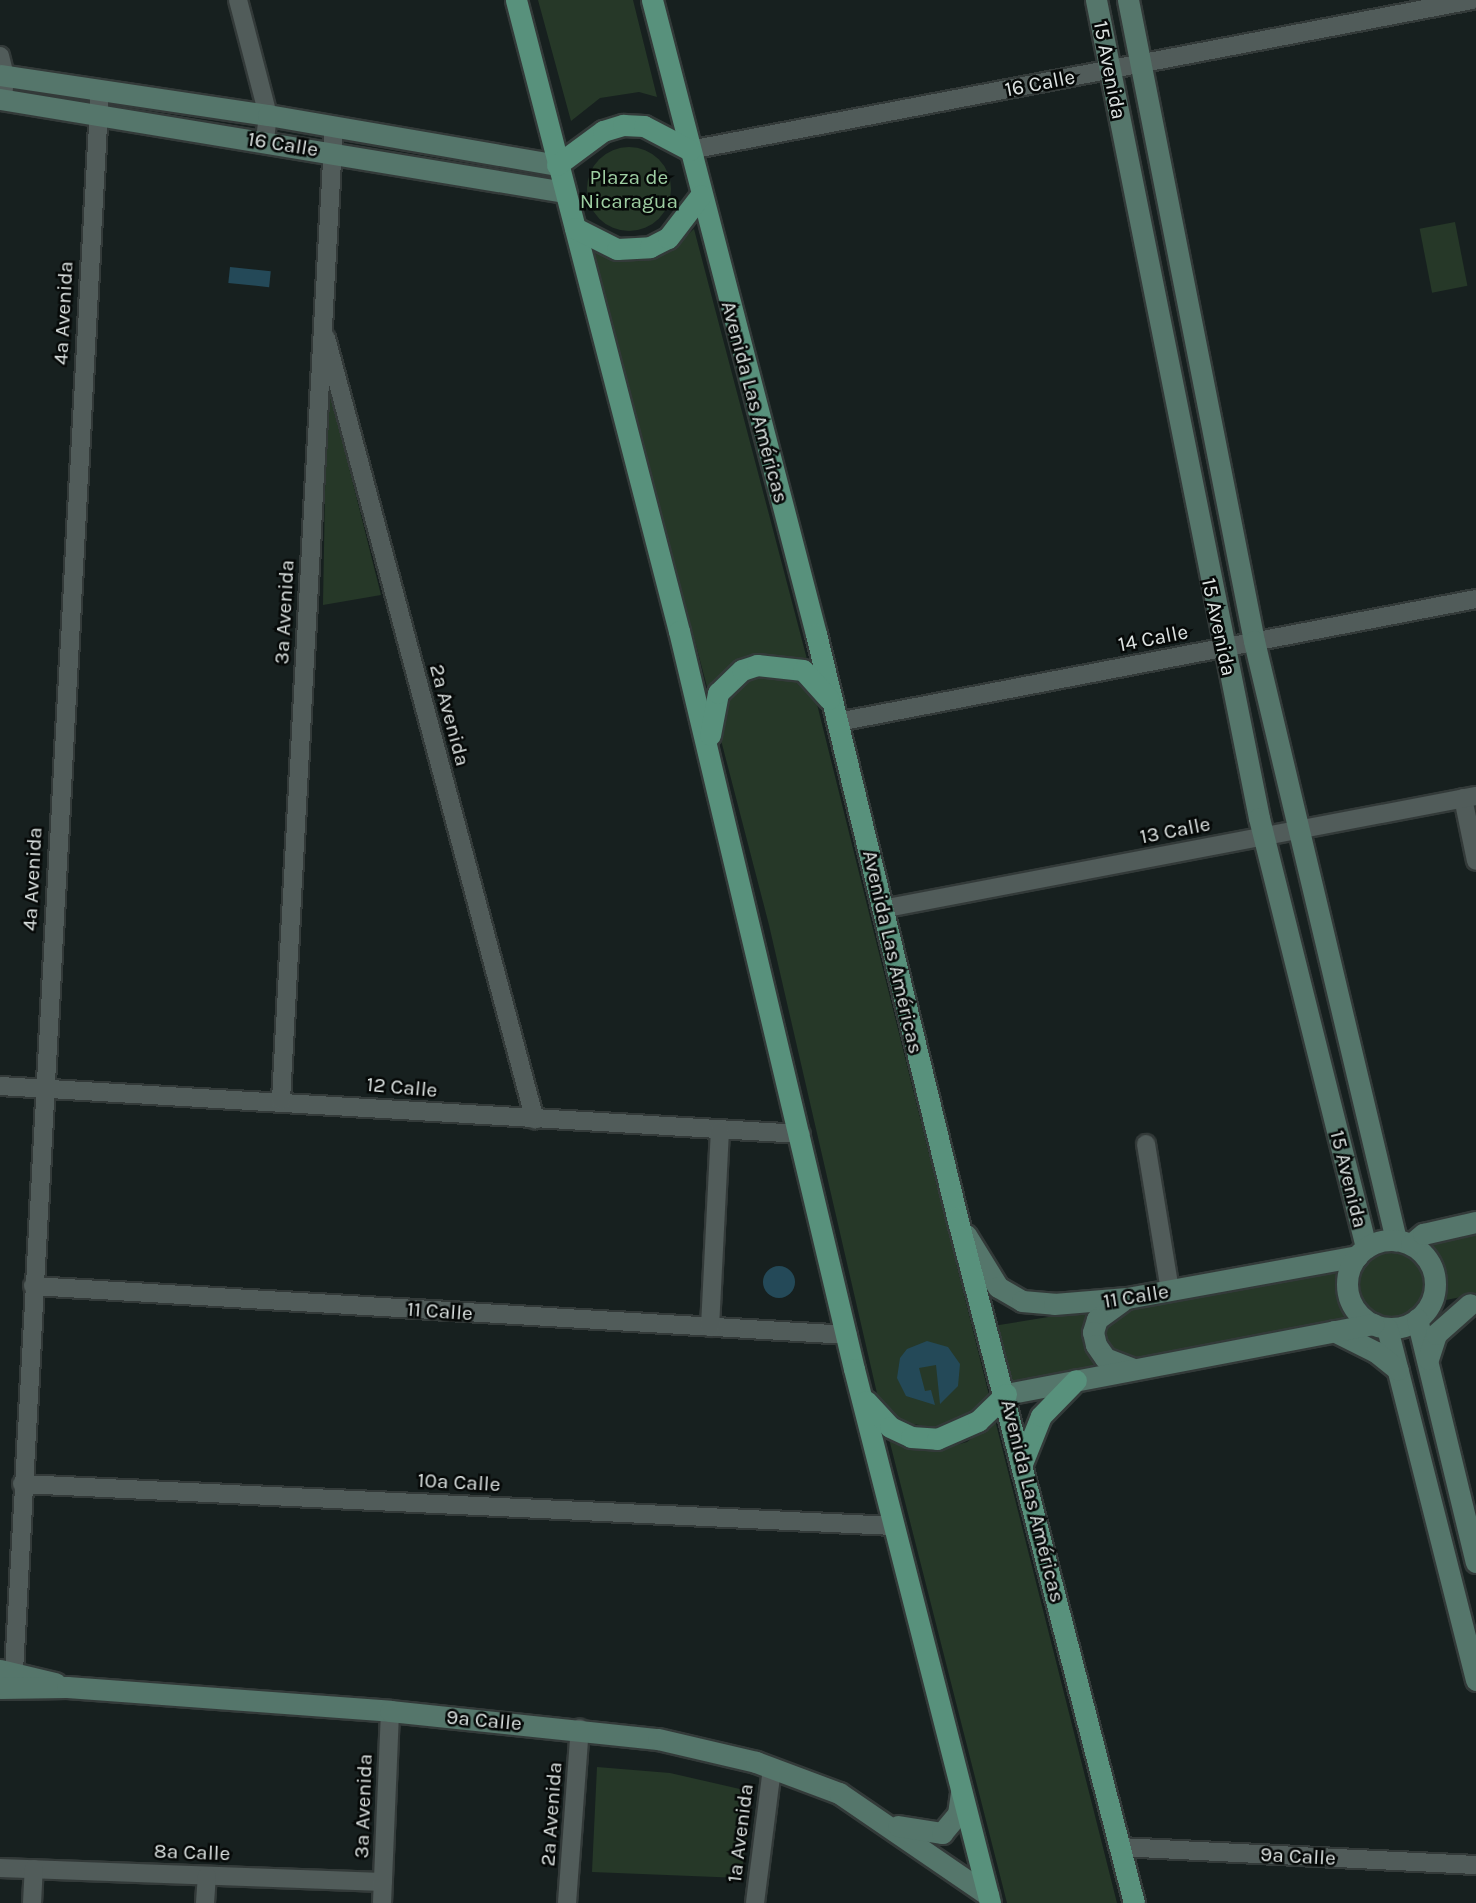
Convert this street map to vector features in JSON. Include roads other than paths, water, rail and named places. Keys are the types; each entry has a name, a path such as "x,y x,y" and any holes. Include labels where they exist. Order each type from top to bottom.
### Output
{"main road":[{"path":"516,0 709,750 861,1394 989,1899"},
{"name":"Avenida Las Américas","path":"652,0 836,714 957,1217 1006,1394 1134,1903"},
{"path":"557,165 603,131 623,125 644,126 690,150"},
{"path":"575,228 617,249 650,247 668,238 701,195"},
{"path":"709,750 718,693 742,670 757,665 803,670 821,684 836,714"},
{"path":"1023,1461 1041,1416 1076,1380"},
{"path":"861,1394 890,1427 911,1437 937,1438 978,1421 1006,1394"}],"street":[{"path":"238,0 268,115 265,140"},
{"name":"15 Avenida","path":"1096,0 1223,648 1264,836 1362,1252"},
{"name":"15 Avenida","path":"1128,0 1254,641 1403,1242"},
{"name":"16 Calle","path":"690,150 1472,0"},
{"path":"1,100 2,69"},
{"name":"16 Calle","path":"2,69 100,90 268,115 557,165"},
{"name":"4a Avenida","path":"5,1674 22,1484 100,90"},
{"name":"16 Calle","path":"1,100 265,140 565,192"},
{"name":"3a Avenida","path":"281,1100 321,321 334,126"},
{"name":"2a Avenida","path":"321,321 535,1120"},
{"name":"14 Calle","path":"836,714 1223,648 1476,599"},
{"path":"1469,797 1476,861"},
{"name":"13 Calle","path":"882,909 1469,797"},
{"name":"12 Calle","path":"0,1086 281,1100 535,1120 801,1134"},
{"path":"710,1327 720,1130"},
{"path":"1146,1144 1170,1291"},
{"name":"11 Calle","path":"957,1217 998,1287 1023,1301 1054,1304 1127,1298 1170,1291 1362,1252"},
{"path":"1476,1222 1362,1252 1348,1281 1349,1294 1362,1317 1380,1326 1398,1370 1476,1680"},
{"path":"1403,1242 1432,1267 1436,1283 1421,1316 1427,1361 1476,1562"},
{"name":"11 Calle","path":"33,1286 848,1335"},
{"path":"1127,1298 1106,1310 1093,1332 1096,1345 1105,1358 1133,1369"},
{"path":"1006,1394 1334,1331 1380,1326 1473,1303"},
{"path":"1427,1361 1436,1334 1473,1303"},
{"path":"1334,1331 1376,1352 1398,1370"},
{"name":"10a Calle","path":"22,1484 894,1526"},
{"path":"1442,1540 1469,1534"},
{"name":"9a Calle","path":"5,1674 67,1688"},
{"name":"9a Calle","path":"0,1688 67,1688 390,1712 580,1728 682,1744 772,1769 839,1793 885,1822 989,1899"},
{"name":"3a Avenida","path":"382,1903 390,1712"},
{"name":"2a Avenida","path":"567,1903 580,1728"},
{"name":"1a Avenida","path":"755,1903 757,1856 772,1769"},
{"name":"9a Calle","path":"885,1822 942,1833 958,1814 961,1792"},
{"name":"9a Calle","path":"1120,1847 1476,1865"},
{"name":"8a Calle","path":"0,1868 383,1882"},
{"path":"33,1903 34,1869"},
{"path":"205,1903 206,1876"}],"water":[{"path":"230,267 271,271 269,287 228,283"},
{"path":"779,1266 790,1271 795,1282 790,1293 779,1298 768,1293 763,1282 768,1271"},
{"path":"927,1341 948,1347 960,1364 958,1386 940,1404 936,1365 919,1368 925,1391 931,1390 935,1405 906,1396 897,1378 900,1358 907,1349"}],"park label":[{"name":"Plaza de Nicaragua","path":"629,189"}]}
